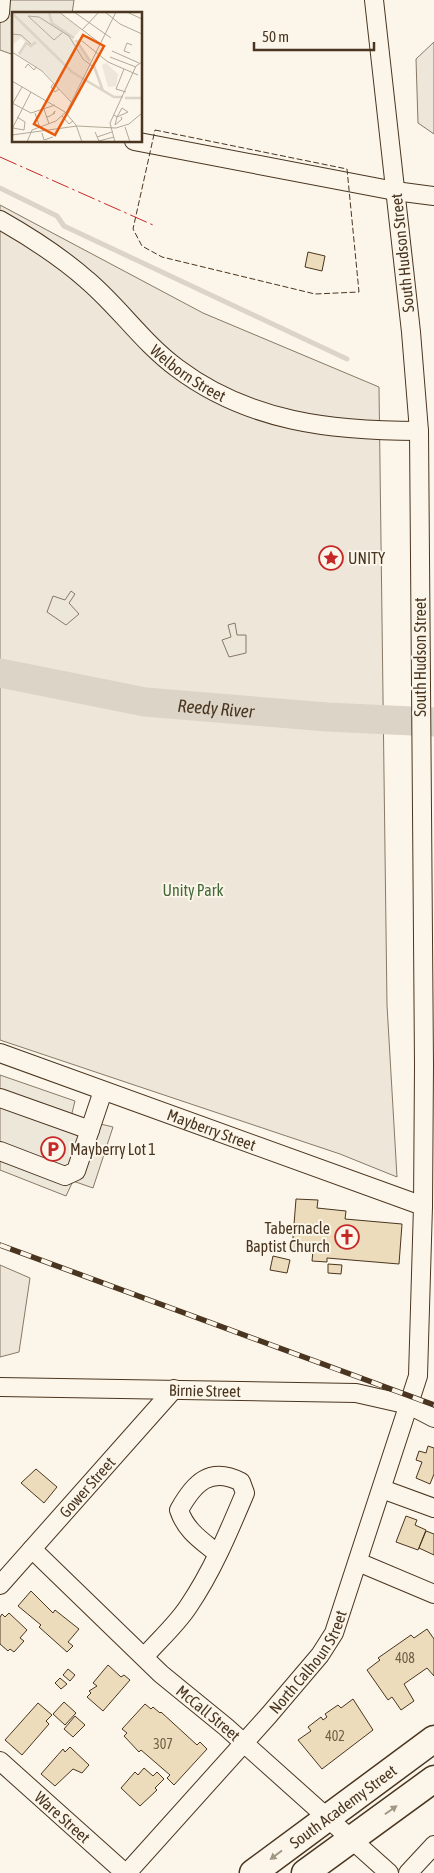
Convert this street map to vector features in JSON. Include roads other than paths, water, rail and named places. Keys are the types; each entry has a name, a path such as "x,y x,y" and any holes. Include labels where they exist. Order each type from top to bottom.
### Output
{"highway":[{"name":"South Academy Street","path":"253,1873 327,1816 434,1739"},
{"name":"South Academy Street","path":"305,1873 434,1779"}],"street":[{"path":"0,13 1,0"},
{"name":"South Hudson Street","path":"374,0 411,332 419,431 423,1206 418,1376 409,1405"},
{"path":"139,142 395,192 434,196"},
{"name":"Welborn Street","path":"0,220 28,236 88,280 176,368 217,394 273,417 355,430 419,431"},
{"name":"Mayberry Street","path":"0,1053 423,1206"},
{"path":"0,1151 65,1176 76,1171 103,1091"},
{"path":"0,1098 90,1130"},
{"name":"Birnie Street","path":"0,1387 356,1394 409,1405 434,1418"},
{"name":"Gower Street","path":"0,1585 174,1389"},
{"name":"North Calhoun Street","path":"126,1873 320,1655 334,1633 409,1405"},
{"path":"382,1489 434,1508"},
{"name":"McCall Street","path":"32,1549 161,1674 327,1816 389,1873"},
{"path":"144,1656 188,1608 218,1554"},
{"path":"358,1562 434,1594"},
{"name":"Ware Street","path":"0,1761 126,1873"},
{"path":"408,1873 434,1846"}],"waterway":[{"path":"0,188 57,216 64,226 347,359"},
{"name":"Reedy River","path":"0,673 145,702 327,717 434,722"}],"railway":[{"path":"0,1245 434,1405"}],"place":[{"name":"UNITY","path":"331,558"},
{"name":"Mayberry Lot 1","path":"53,1149"},
{"name":"Tabernacle Baptist Church","path":"347,1237"}],"park label":[{"name":"Unity Park","path":"193,890"}]}
